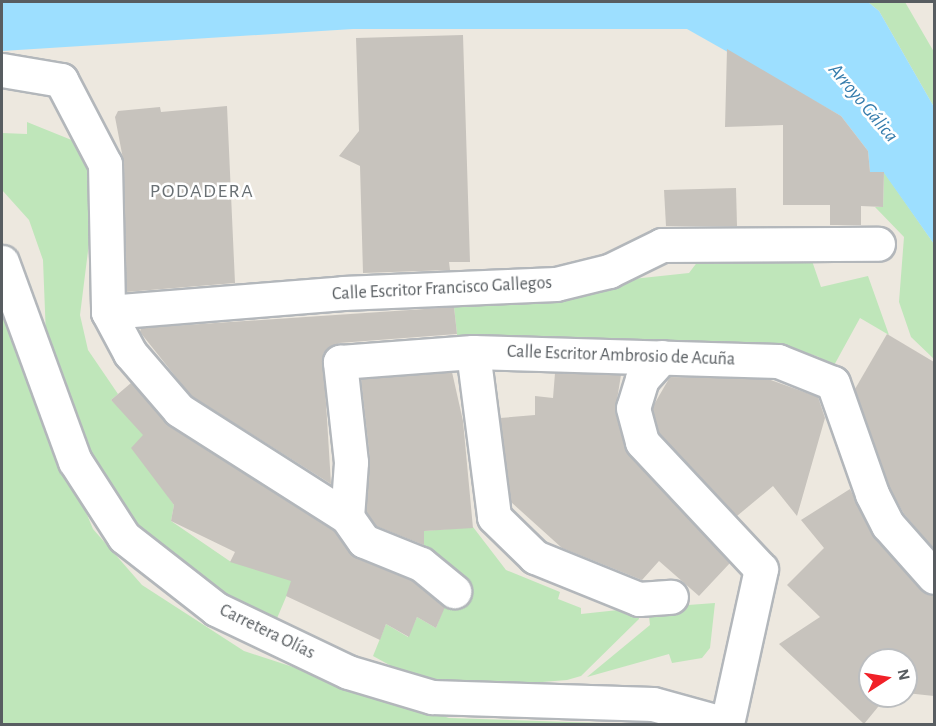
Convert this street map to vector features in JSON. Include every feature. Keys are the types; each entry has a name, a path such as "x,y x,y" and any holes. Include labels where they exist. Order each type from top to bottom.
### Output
{"street":[{"path":"2,70 61,80 105,164 108,312 130,353 179,410 346,517 364,541 422,564 454,591"},
{"name":"Calle Escritor Francisco Gallegos","path":"108,312 556,284 609,271 662,245 878,244"},
{"name":"Carretera Olías","path":"2,262 75,461 124,537 216,609 348,672 432,698 653,704 727,724"},
{"path":"473,352 494,517 536,557 639,598 671,597"},
{"name":"Calle Escritor Ambrosio de Acuña","path":"346,517 351,462 340,362 473,352 778,361 833,383 872,494 888,525 934,577"},
{"path":"662,357 642,380 633,408 642,442 761,569 727,724"}],"green space":[{"path":"868,2 905,2 934,52 934,107 879,11"},
{"path":"27,122 79,143 88,156 93,211 80,315 88,350 118,394 111,400 146,432 150,470 174,505 171,521 231,562 300,564 275,623 236,606 134,527 107,492 71,420 46,337 43,260 29,220 2,190 2,133 27,134"},
{"path":"884,172 934,244 934,359 911,337 899,302 904,237 875,207 883,207"},
{"path":"705,252 811,258 821,287 868,276 889,335 860,318 832,369 819,357 776,343 458,343 453,298 689,273"},
{"path":"2,310 93,529 142,585 244,651 449,718 631,724 2,724"},
{"path":"473,527 506,570 560,592 558,599 581,608 581,614 637,608 639,619 581,676 567,680 456,689 415,679 373,656 386,624 408,637 417,617 436,628 448,597 470,595 471,589 453,584 424,555 424,531"},
{"path":"715,603 710,648 702,658 672,663 669,654 587,677 650,625 648,608"}],"water":[{"name":"Arroyo Gálica","path":"2,2 868,2 879,11 934,107 934,244 884,173 870,172 868,151 841,116 687,29 353,29 2,51"}],"building":[{"path":"463,35 470,262 449,262 450,270 363,273 360,166 339,156 359,131 356,38"},
{"path":"727,49 841,116 868,151 870,172 884,172 883,207 861,206 861,225 830,225 830,205 783,205 783,125 725,127"},
{"path":"227,106 235,283 126,292 124,164 115,117 118,111 160,107 161,112"},
{"path":"736,188 737,226 666,226 664,190"},
{"path":"454,307 457,334 339,343 323,354 331,484 191,396 140,332 141,328"},
{"path":"887,334 934,362 934,549 904,514 889,487 855,389"},
{"path":"452,372 463,421 473,528 424,531 424,545 376,526 366,512 370,460 361,379"},
{"path":"555,373 621,375 615,412 628,454 730,563 699,596 659,561 642,580 562,548 511,502 500,418 535,415 535,396 553,398"},
{"path":"670,377 768,379 818,397 825,418 797,516 773,486 737,516 659,433 652,408"},
{"path":"131,383 169,426 334,531 356,558 411,580 445,607 436,628 417,617 409,637 386,624 380,640 286,596 291,581 230,562 235,552 171,521 174,505 131,448 143,435 111,400"},
{"path":"850,489 874,537 920,589 934,595 934,696 918,694 918,648 858,648 858,708 877,708 864,724 779,644 820,617 787,585 824,548 801,520"}],"district":[{"name":"PODADERA","path":"202,191"}]}
